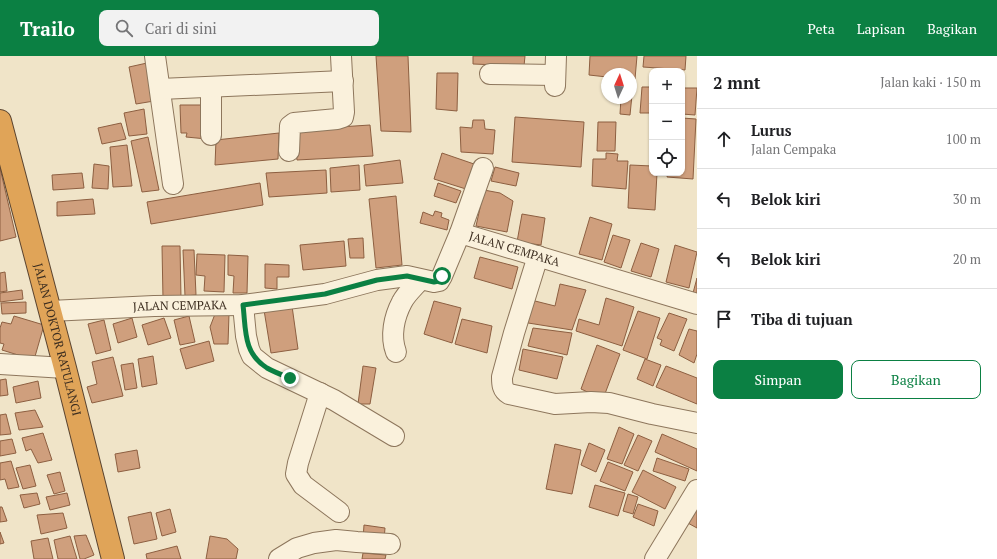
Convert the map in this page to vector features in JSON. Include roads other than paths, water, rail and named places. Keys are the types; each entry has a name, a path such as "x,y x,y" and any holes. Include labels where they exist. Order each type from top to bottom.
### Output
{"highway":[{"name":"JALAN DOKTOR RATULANGI","path":"0,120 4,151 50,311 112,559"}],"street":[{"path":"155,56 173,184"},
{"path":"289,151 289,131 290,126 294,123 337,119 343,117 341,56"},
{"path":"490,74 555,72"},
{"path":"160,90 343,81"},
{"path":"211,87 211,135"},
{"path":"460,232 483,168"},
{"name":"JALAN CEMPAKA","path":"50,311 154,306 243,305 325,294 377,280 407,276 434,282 439,281 442,276 460,232 697,304"},
{"path":"538,256 502,377 505,392 555,404 591,402 613,404 697,423"},
{"path":"396,352 393,334 396,315 402,300 420,280"},
{"path":"243,305 246,336 252,356 267,368 334,400 394,436"},
{"path":"0,364 65,368"},
{"path":"320,393 298,463 296,474 303,485 339,512"},
{"path":"655,559 697,490"},
{"path":"279,559 297,548 314,543 336,540 390,544"}]}
